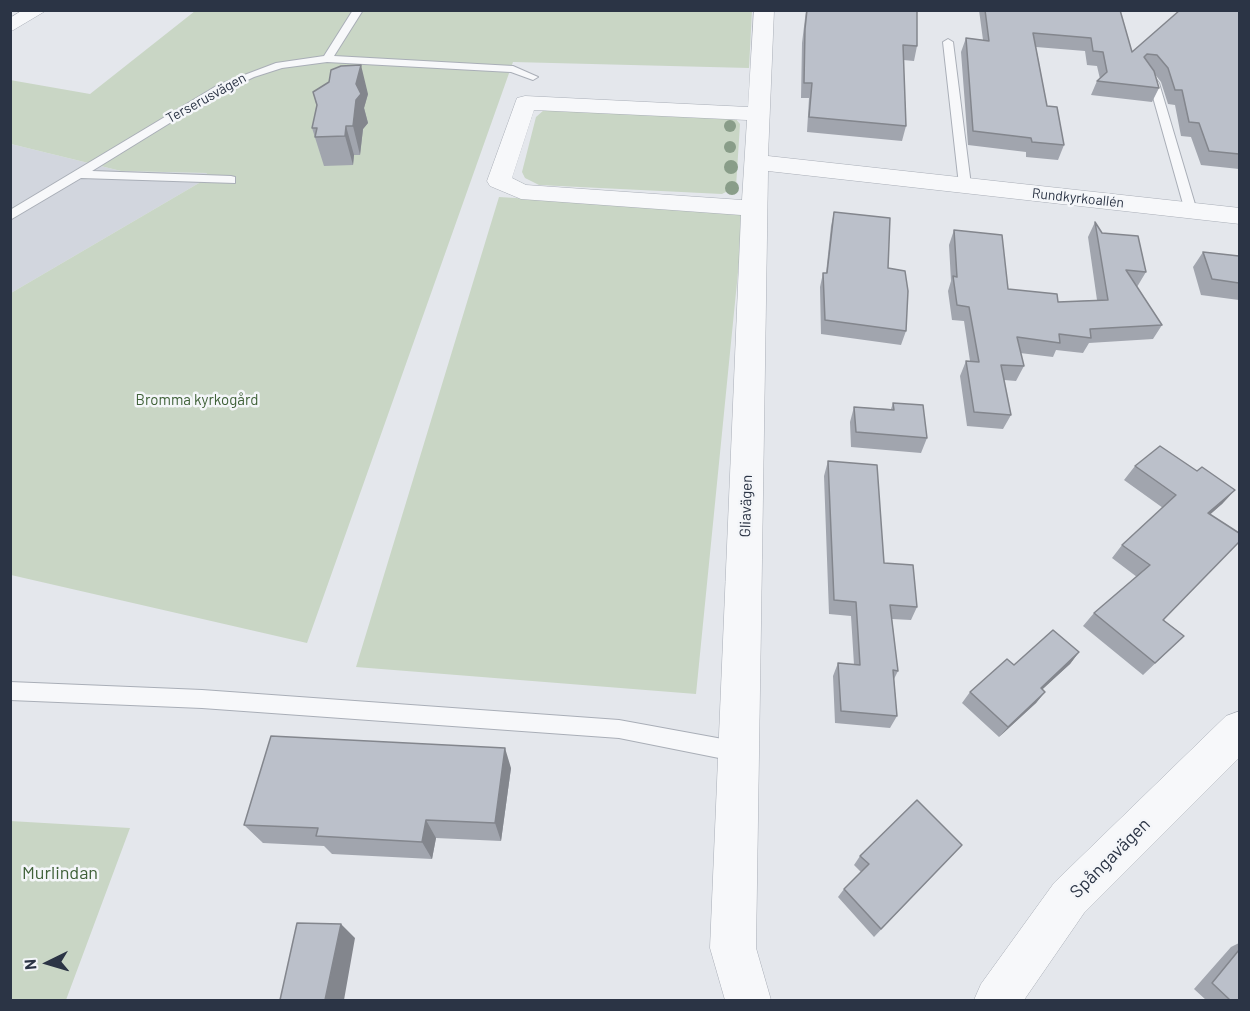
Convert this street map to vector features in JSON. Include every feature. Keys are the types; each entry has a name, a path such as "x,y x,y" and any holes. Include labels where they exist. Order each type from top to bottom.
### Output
{"street":[{"path":"10,27 38,10"},
{"name":"Gliavägen","path":"748,1000 733,948 753,208 764,10"},
{"path":"753,208 521,192 499,182 525,103 759,114"},
{"name":"Rundkyrkoallén","path":"755,162 1239,216"},
{"name":"Spångavägen","path":"997,1000 1069,898 1239,729"}],"lane":[{"path":"327,58 358,10"},
{"path":"948,42 965,185"},
{"name":"Terserusvägen","path":"10,216 237,79 281,64 304,59 327,58 513,69 532,77"},
{"path":"1145,72 1154,83 1191,211"},
{"path":"77,174 231,180"},
{"path":"10,691 201,699 619,729 739,752"}],"shaded area":[{"path":"11,144 121,171 207,173 199,183 11,293"}],"green space":[{"name":"Bromma kyrkogård","path":"195,11 752,11 749,68 513,62 307,643 11,575 11,293 199,183 207,173 121,171 11,144 10,80 90,94"},
{"path":"544,110 735,118 740,124 736,187 722,194 539,185 525,178 522,172 536,117"},
{"path":"499,197 744,212 696,694 356,667"},
{"name":"Murlindan","path":"10,821 130,828 66,1000 11,1000"}],"building":[{"path":"807,10 917,10 917,46 903,45 906,126 809,117 812,83 804,83"},
{"path":"985,10 1120,10 1132,52 1180,10 1239,10 1239,154 1209,151 1199,123 1189,122 1182,90 1175,90 1168,68 1157,55 1147,54 1144,57 1154,71 1159,88 1097,81 1107,72 1103,52 1093,51 1091,38 1033,33 1047,106 1057,107 1064,145 1032,142 1031,138 973,131 966,38 989,41"},
{"path":"361,65 356,84 361,94 356,100 353,126 346,126 345,136 315,137 317,128 312,128 317,105 313,92 329,82 331,70 341,66"},
{"path":"834,212 890,218 888,268 905,271 908,291 906,331 825,320 823,273 827,273"},
{"path":"1095,222 1102,233 1138,236 1146,272 1126,270 1162,325 1090,329 1091,338 1059,334 1060,343 1017,337 1024,366 1001,365 1011,415 974,412 966,361 979,362 969,307 957,305 953,276 957,277 954,230 1002,235 1008,289 1057,294 1058,302 1108,300"},
{"path":"1203,252 1239,256 1239,283 1212,279"},
{"path":"893,403 923,405 927,438 856,432 854,407 894,410"},
{"path":"1160,446 1197,471 1202,467 1235,490 1208,513 1239,533 1239,542 1163,620 1184,636 1155,663 1094,613 1150,565 1122,545 1176,495 1135,466"},
{"path":"828,461 877,465 884,563 913,565 917,607 890,605 898,671 893,670 897,716 841,711 838,663 860,665 856,602 834,600"},
{"path":"1053,630 1079,652 1041,688 1045,692 1008,727 970,692 1007,659 1014,665"},
{"path":"271,736 505,748 495,823 426,820 422,842 316,836 318,828 244,825"},
{"path":"917,800 962,845 881,929 844,889 869,864 860,856"},
{"path":"297,923 341,924 325,1000 280,1000"},
{"path":"1239,950 1239,1000 1230,1000 1212,983"}]}
